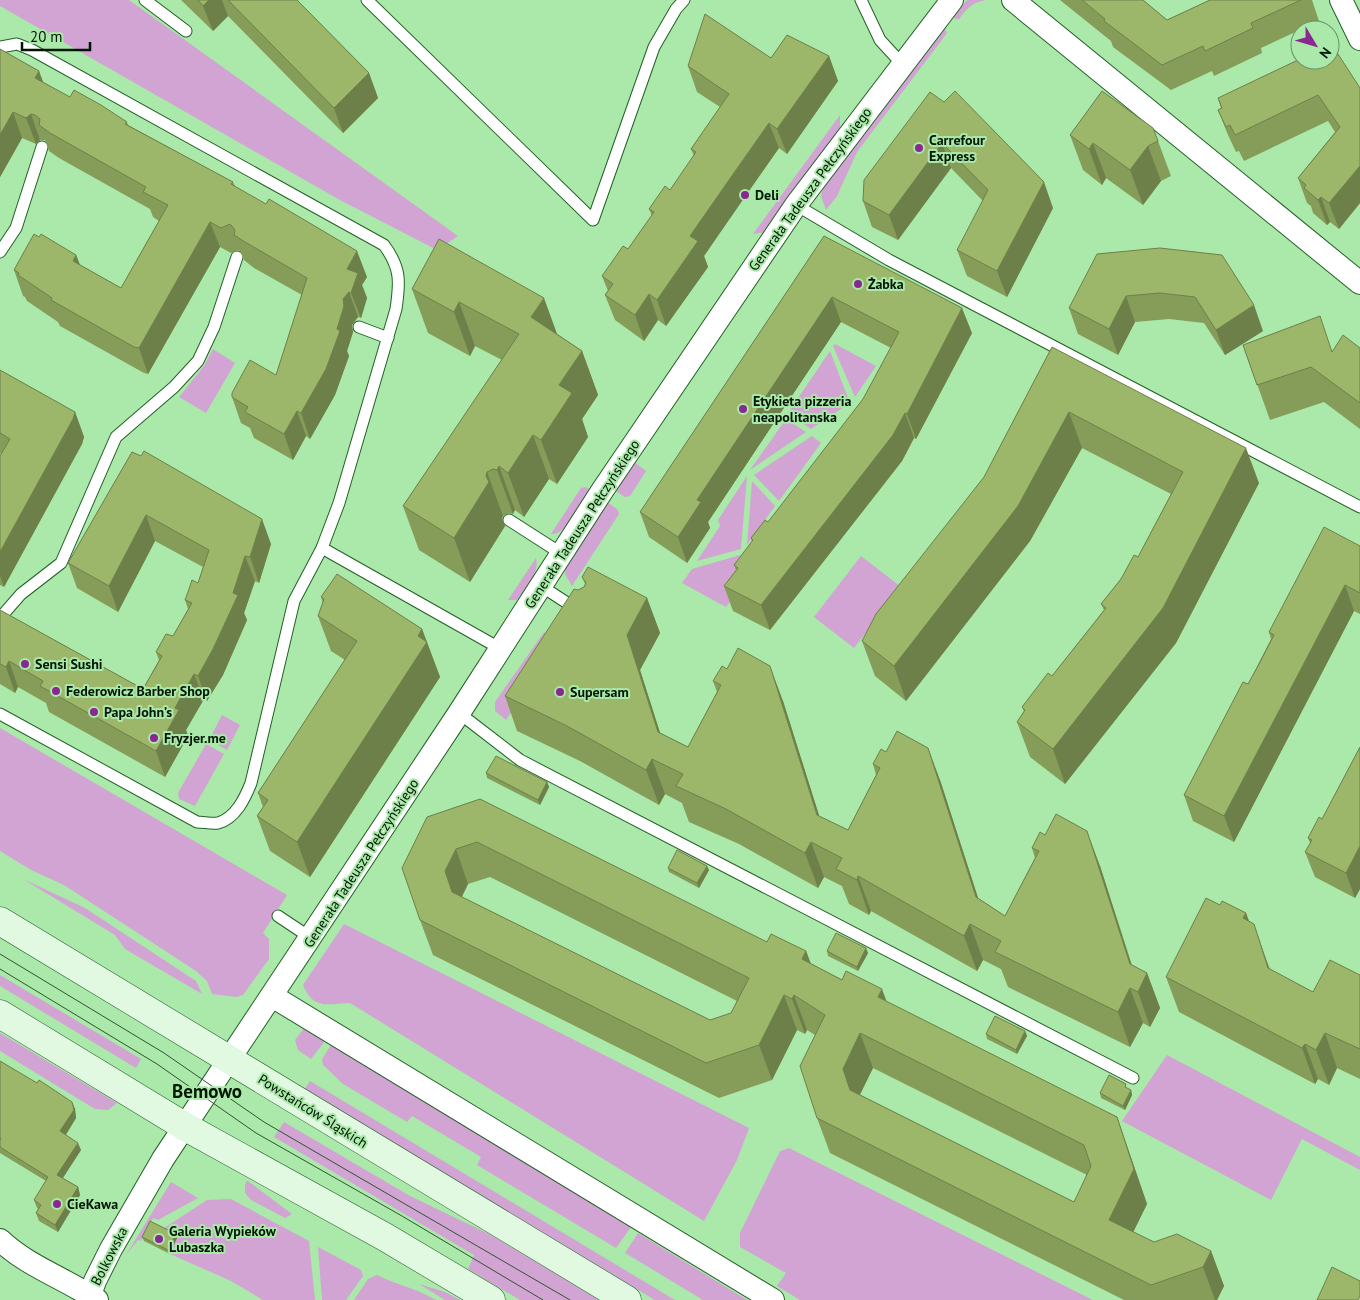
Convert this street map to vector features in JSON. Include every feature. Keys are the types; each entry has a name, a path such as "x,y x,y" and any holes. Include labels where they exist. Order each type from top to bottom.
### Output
{"main road":[{"name":"Powstańców Śląskich","path":"0,921 627,1300"},
{"path":"0,1014 184,1126 385,1237 491,1300"}],"street":[{"name":"Generała Tadeusza Pełczyńskiego","path":"230,1060 706,335 796,205 952,0"},
{"path":"1013,0 1360,283"},
{"path":"1341,0 1360,39"},
{"path":"272,996 773,1300"},
{"name":"Bolkowska","path":"0,1240 37,1266 93,1298 95,1281 115,1242 184,1126 230,1060"}],"lane":[{"path":"145,0 186,31"},
{"path":"367,0 593,220 654,47 676,9 684,0"},
{"path":"861,0 880,40 902,64"},
{"path":"0,47 17,44 32,50 384,245 396,260 400,284 388,338 339,502 322,548 294,601 251,783 243,802 232,815 218,823 198,822 0,714"},
{"path":"0,252 16,228 42,147"},
{"path":"796,205 888,260 1360,507"},
{"path":"0,618 21,594 62,563 116,437 174,387 198,361 214,327 237,257"},
{"path":"359,327 388,338"},
{"path":"509,520 562,554"},
{"path":"322,548 501,649"},
{"path":"541,586 591,618"},
{"path":"460,712 520,760 1133,1078"},
{"path":"278,916 311,938"}],"shaded area":[{"path":"0,0 129,0 458,236 437,250 338,199 0,6"},
{"path":"967,0 986,0 971,6 959,19 953,17"},
{"path":"944,27 947,33 857,152 837,196 826,210 821,196 824,185"},
{"path":"840,115 840,130 765,232 753,234"},
{"path":"835,344 876,366 855,397 833,346"},
{"path":"213,349 235,363 206,413 179,397 204,366"},
{"path":"830,351 850,403 811,429 788,413"},
{"path":"786,419 806,432 750,470"},
{"path":"812,436 821,443 779,501 754,475"},
{"path":"634,462 646,471 630,496 625,497 614,490"},
{"path":"747,476 741,549 697,561 720,526 718,520"},
{"path":"752,481 775,506 747,545"},
{"path":"586,487 590,490 568,524 557,533 551,534 581,488"},
{"path":"607,502 617,509 619,514 572,586 565,574 566,568"},
{"path":"740,555 756,568 726,607 682,583 692,569"},
{"path":"861,556 901,587 854,648 814,617"},
{"path":"536,558 536,569 528,585 517,600 508,600"},
{"path":"544,632 558,641 506,720 495,711 495,702"},
{"path":"222,715 240,725 227,750 209,740"},
{"path":"0,728 287,895 263,933 269,939 269,959 243,995 236,997 212,994 207,981 196,971 64,885 31,870 0,851"},
{"path":"206,744 224,754 195,806 179,799 178,793"},
{"path":"23,879 85,908 196,981 202,994 125,949 115,935"},
{"path":"344,924 749,1128 737,1160 704,1221 350,1003 322,1004 311,998 303,985"},
{"path":"0,975 141,1059 136,1068 0,986"},
{"path":"304,1028 325,1041 311,1059 298,1050 295,1040"},
{"path":"0,1033 117,1103 108,1110 95,1109 0,1051"},
{"path":"331,1045 631,1227 616,1248 477,1165 481,1157 412,1116 407,1122 343,1084 323,1065 322,1059"},
{"path":"1167,1055 1360,1157 1360,1170 1302,1139 1271,1200 1122,1121"},
{"path":"310,1081 675,1300 655,1300 304,1090"},
{"path":"284,1122 410,1196 491,1235 599,1300 520,1300 468,1269 474,1255 274,1137"},
{"path":"789,1148 1093,1300 800,1300 777,1286 786,1273 740,1247 740,1233 780,1151"},
{"path":"247,1181 292,1214 285,1218 251,1200 245,1193"},
{"path":"171,1182 198,1198 158,1220 153,1218 141,1241 138,1240 126,1255"},
{"path":"231,1199 309,1241 315,1300 263,1300 231,1281 170,1254 177,1238 161,1230 207,1200"},
{"path":"638,1233 747,1300 703,1300 625,1253"},
{"path":"318,1247 361,1270 363,1276 346,1300 322,1300"},
{"path":"377,1275 421,1292 436,1300 354,1300 368,1279"},
{"path":"419,1284 445,1292 460,1300 445,1300"}],"building":[{"path":"198,0 209,0 203,6"},
{"path":"228,0 297,0 369,73 334,108"},
{"path":"1082,0 1143,0 1167,20 1210,0 1301,0 1251,23 1253,28 1205,51 1203,46 1162,65 1104,21 1105,19"},
{"path":"705,14 771,58 787,35 829,56 777,129 769,123 690,236 698,241 657,300 649,294 635,315 605,295 613,284 602,276 623,246 628,249 654,212 649,209 665,186 670,190 696,152 691,149 729,94 688,66"},
{"path":"0,49 39,71 35,78 70,97 74,90 127,122 125,124 233,182 231,184 266,204 269,199 357,251 347,269 358,273 351,293 349,292 343,299 344,306 337,329 340,331 326,369 301,413 297,411 284,434 245,412 248,407 232,397 232,393 250,360 276,375 307,278 234,235 235,230 230,224 221,228 210,222 139,348 134,347 51,300 52,298 18,275 19,273 14,270 34,234 39,237 41,234 76,255 73,261 121,288 168,205 143,192 146,187 50,133 39,125 40,119 35,115 31,114 26,118 13,112 0,135"},
{"path":"1340,57 1360,88 1360,166 1329,203 1321,197 1318,200 1304,188 1306,185 1298,178 1340,127 1318,95 1235,135 1230,125 1226,127 1218,110 1222,108 1218,98 1290,64 1290,70 1340,70"},
{"path":"955,91 1044,182 997,271 957,250 988,190 942,143 889,215 863,201 864,180 930,92 944,102"},
{"path":"1102,91 1153,128 1158,141 1148,146 1130,170 1093,143 1089,149 1070,135"},
{"path":"824,236 962,308 907,414 905,413 893,435 761,605 724,586 738,568 734,565 753,540 751,538 765,520 768,522 863,399 899,332 832,297 697,500 701,502 678,537 640,512"},
{"path":"439,239 544,298 531,317 582,351 559,385 572,393 541,440 533,435 508,473 499,466 497,470 493,469 487,472 486,476 489,482 454,538 403,506 519,334 459,302 454,312 412,289"},
{"path":"1160,248 1222,255 1254,305 1216,330 1195,297 1160,293 1126,296 1109,329 1069,308 1097,254"},
{"path":"1320,316 1332,352 1343,335 1360,348 1360,403 1311,367 1257,385 1243,345"},
{"path":"1052,347 1246,448 1163,608 1053,749 1017,722 1025,710 1022,707 1048,673 1052,676 1106,608 1101,604 1121,579 1134,555 1138,557 1183,472 1069,412 1018,506 894,666 862,641 876,614 984,477"},
{"path":"0,370 75,412 73,419 0,552 0,456 10,439 0,433"},
{"path":"144,451 262,519 250,557 245,556 233,593 238,595 198,676 194,674 175,708 179,710 156,751 40,686 43,681 9,661 6,667 0,664 0,610 143,689 162,656 156,652 166,634 173,636 192,603 185,600 192,580 198,583 209,550 146,515 109,586 68,563 132,452 141,456"},
{"path":"1324,527 1360,546 1360,593 1345,585 1224,816 1184,795 1243,682 1248,684 1258,666 1274,635 1269,632"},
{"path":"588,567 647,598 627,635 658,732 688,747 721,685 713,681 722,666 727,669 738,648 770,666 817,815 848,830 880,768 873,764 881,749 886,752 897,731 928,748 976,897 1005,916 1039,851 1032,848 1040,832 1045,835 1056,814 1087,831 1130,964 1147,973 1138,992 1130,988 1118,1012 995,952 1001,941 970,924 964,936 858,876 857,880 836,869 842,858 811,842 805,853 726,809 676,786 683,774 652,759 646,770 567,726 505,696 574,589 578,590 584,587 586,583 582,577"},
{"path":"337,574 422,629 418,636 427,642 297,842 257,816 268,800 258,793 357,641 318,616 324,599 321,597"},
{"path":"1360,747 1360,846 1346,873 1305,852 1312,840 1308,838 1319,817 1322,819"},
{"path":"496,756 547,782 538,800 486,773"},
{"path":"480,799 767,942 771,934 806,951 802,959 842,980 846,971 882,989 878,997 1117,1117 1134,1169 1109,1220 1154,1242 1177,1234 1211,1251 1203,1267 1151,1285 817,1118 800,1066 825,1015 794,995 792,999 784,995 759,1045 706,1063 420,920 402,868 427,817","holes":["477,842 749,978 731,1013 710,1020 452,892 445,871 456,849","860,1033 1084,1145 1091,1166 1074,1202 850,1090 843,1069"]},
{"path":"677,850 707,866 697,883 668,868"},
{"path":"1206,898 1220,905 1222,901 1246,913 1243,918 1254,924 1268,968 1313,992 1330,960 1360,975 1360,1049 1325,1033 1316,1050 1305,1044 1302,1048 1166,977"},
{"path":"836,933 866,948 857,967 827,951"},
{"path":"995,1016 1025,1031 1016,1050 986,1034"},
{"path":"0,1061 37,1083 39,1080 72,1102 74,1110 60,1131 78,1143 57,1175 78,1187 55,1225 36,1213 41,1205 34,1200 48,1177 0,1147"},
{"path":"1109,1075 1126,1084 1125,1087 1131,1090 1123,1106 1100,1093"},
{"path":"150,1221 176,1234 168,1250 142,1237"},
{"path":"1332,1267 1360,1281 1360,1296 1358,1300 1317,1300"}],"tram line":[{"path":"0,954 164,1053 264,1122 570,1300"},
{"path":"0,969 157,1064 256,1133 402,1216 543,1300"}],"place":[{"name":"Carrefour Express","path":"919,148"},
{"name":"Deli","path":"745,195"},
{"name":"Żabka","path":"858,284"},
{"name":"Etykieta pizzeria neapolitanska","path":"743,409"},
{"name":"Sensi Sushi","path":"25,664"},
{"name":"Federowicz Barber Shop","path":"56,691"},
{"name":"Supersam","path":"560,692"},
{"name":"Papa John’s","path":"94,712"},
{"name":"Fryzjer.me","path":"154,738"},
{"name":"CieKawa","path":"57,1204"},
{"name":"Galeria Wypieków Lubaszka","path":"159,1239"}],"district":[{"name":"Bemowo","path":"207,1091"}]}
